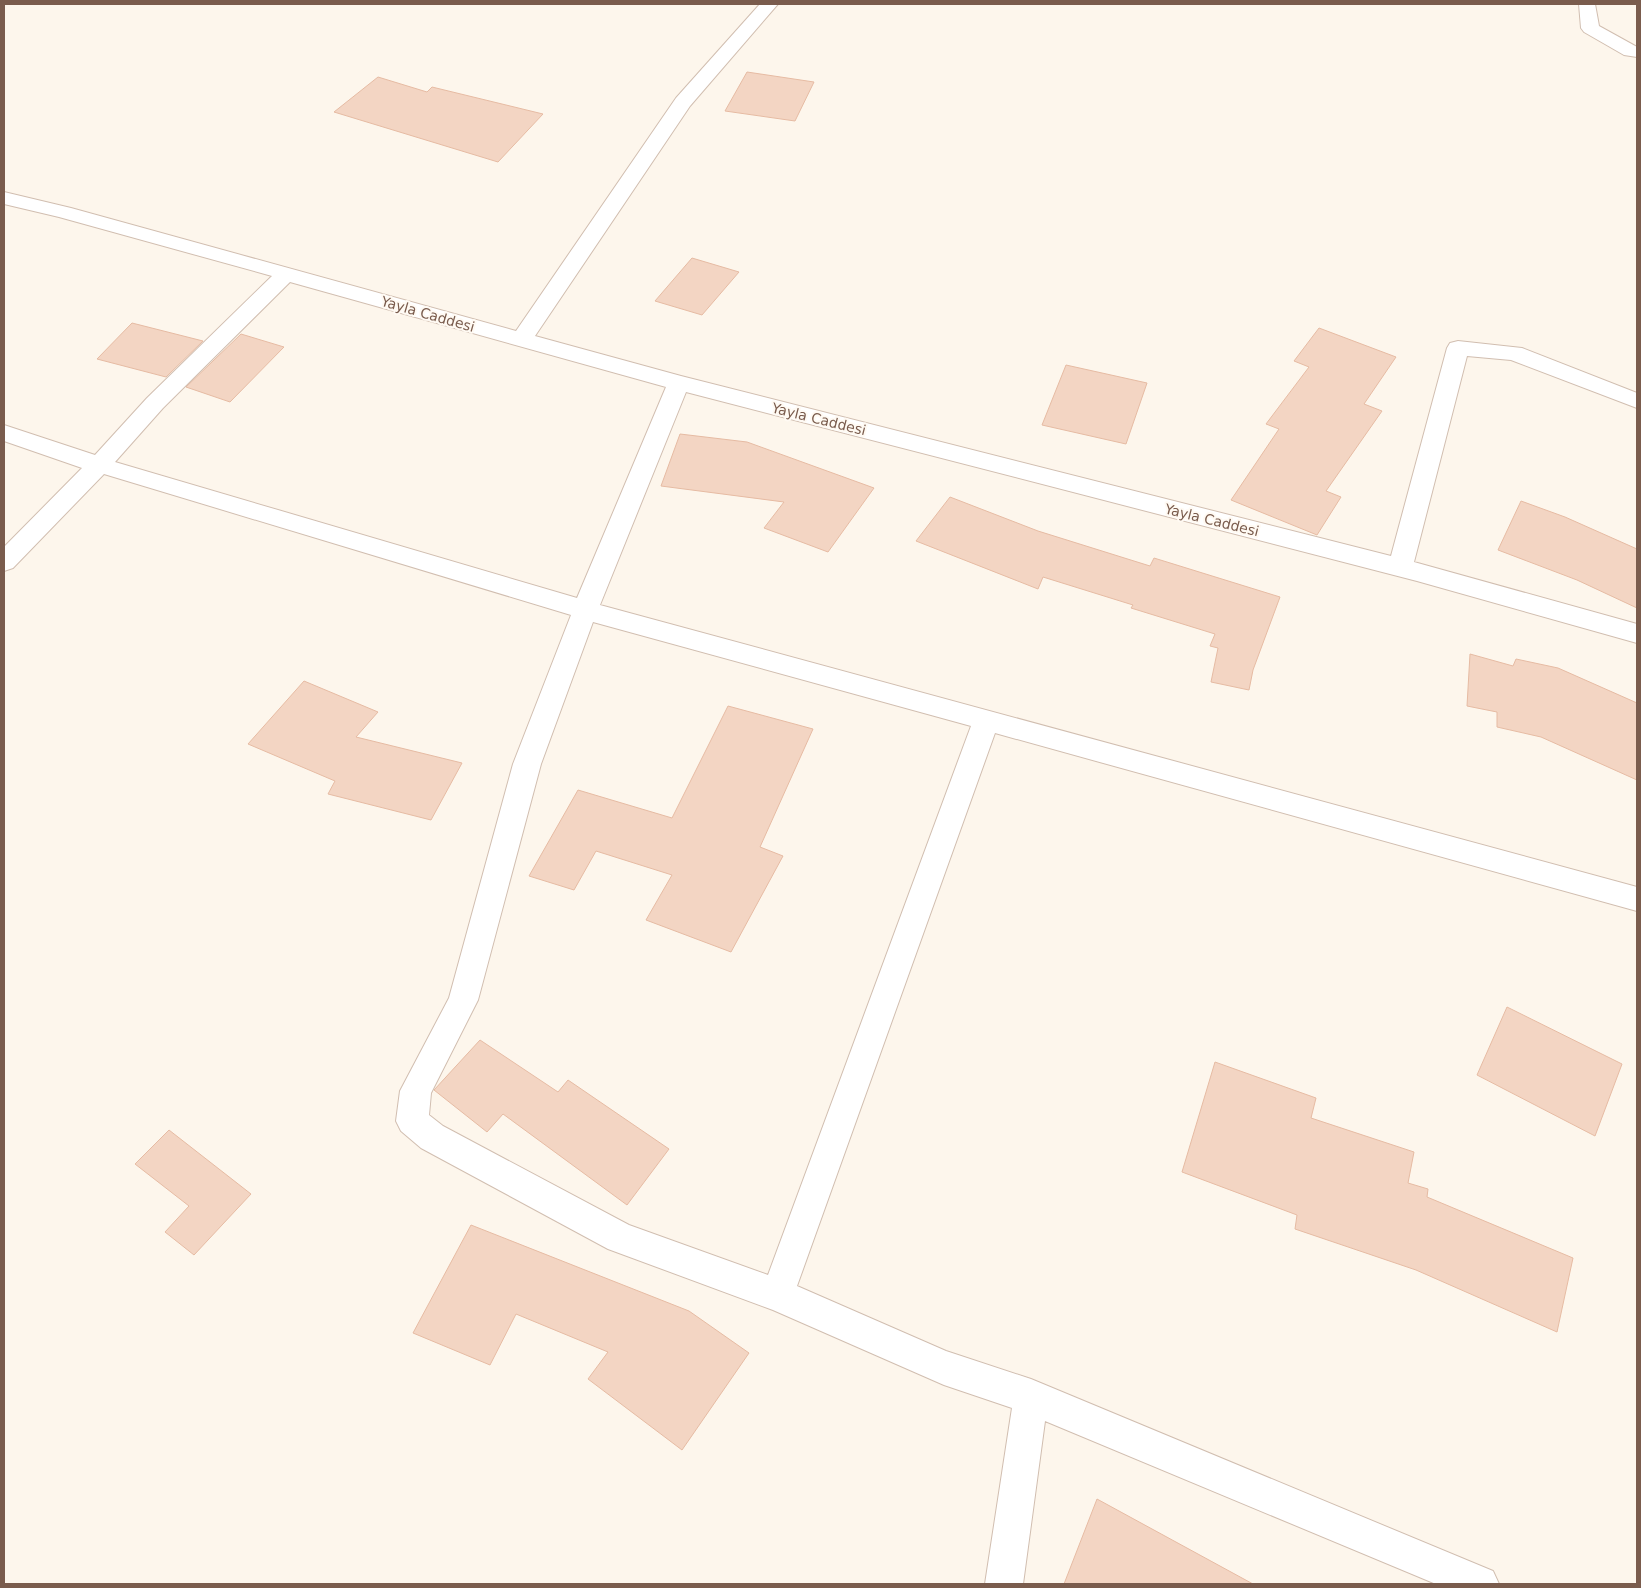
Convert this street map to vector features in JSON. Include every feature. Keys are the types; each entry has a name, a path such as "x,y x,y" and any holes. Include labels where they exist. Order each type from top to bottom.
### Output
{"street":[{"path":"521,340 682,102 769,4"},
{"path":"1588,4 1590,28 1630,51 1637,52"},
{"name":"Yayla Caddesi","path":"4,198 64,212 680,384 1400,568 1637,633"},
{"path":"4,562 99,465 155,403 286,274"},
{"path":"1400,568 1458,348 1514,353 1637,400"},
{"path":"680,384 585,610 527,764 463,1000 416,1091 412,1121 432,1137 620,1238 777,1296 944,1368 1031,1397 1480,1584"},
{"path":"4,432 99,465 585,610 1637,899"},
{"path":"777,1296 986,721"},
{"path":"1004,1584 1031,1397"}],"building":[{"path":"747,72 814,82 795,121 725,111"},
{"path":"378,77 427,92 432,87 543,114 498,162 334,112"},
{"path":"692,258 739,272 702,315 655,301"},
{"path":"132,323 203,341 166,377 97,359"},
{"path":"1319,328 1396,357 1364,404 1382,411 1326,491 1341,497 1317,535 1231,500 1279,429 1266,424 1309,367 1294,361"},
{"path":"241,334 284,347 230,402 186,387"},
{"path":"1066,365 1147,383 1126,444 1042,425"},
{"path":"680,434 747,442 874,488 828,552 764,528 784,502 661,486"},
{"path":"950,497 1038,531 1150,566 1154,558 1280,597 1253,670 1249,690 1211,682 1218,648 1210,646 1215,634 1131,608 1133,605 1043,577 1038,589 916,541"},
{"path":"1521,501 1565,517 1637,549 1637,608 1577,580 1498,550"},
{"path":"1470,654 1513,666 1516,659 1558,668 1637,703 1637,780 1541,737 1497,727 1497,712 1467,706"},
{"path":"304,681 378,712 356,737 462,763 431,820 328,794 335,781 248,744"},
{"path":"728,706 813,729 760,847 783,856 731,952 646,920 672,875 596,851 574,890 529,876 578,790 672,818"},
{"path":"1507,1007 1622,1064 1595,1136 1477,1075"},
{"path":"480,1040 558,1092 568,1080 669,1149 627,1205 503,1114 487,1132 434,1090"},
{"path":"1215,1062 1316,1098 1311,1118 1414,1152 1408,1183 1428,1189 1427,1197 1573,1258 1557,1332 1416,1270 1295,1229 1297,1215 1182,1172"},
{"path":"169,1130 251,1194 194,1255 165,1232 189,1206 135,1164"},
{"path":"471,1225 689,1311 749,1353 682,1450 588,1379 608,1352 516,1314 490,1365 413,1333"},
{"path":"1097,1499 1253,1584 1064,1584"}]}
